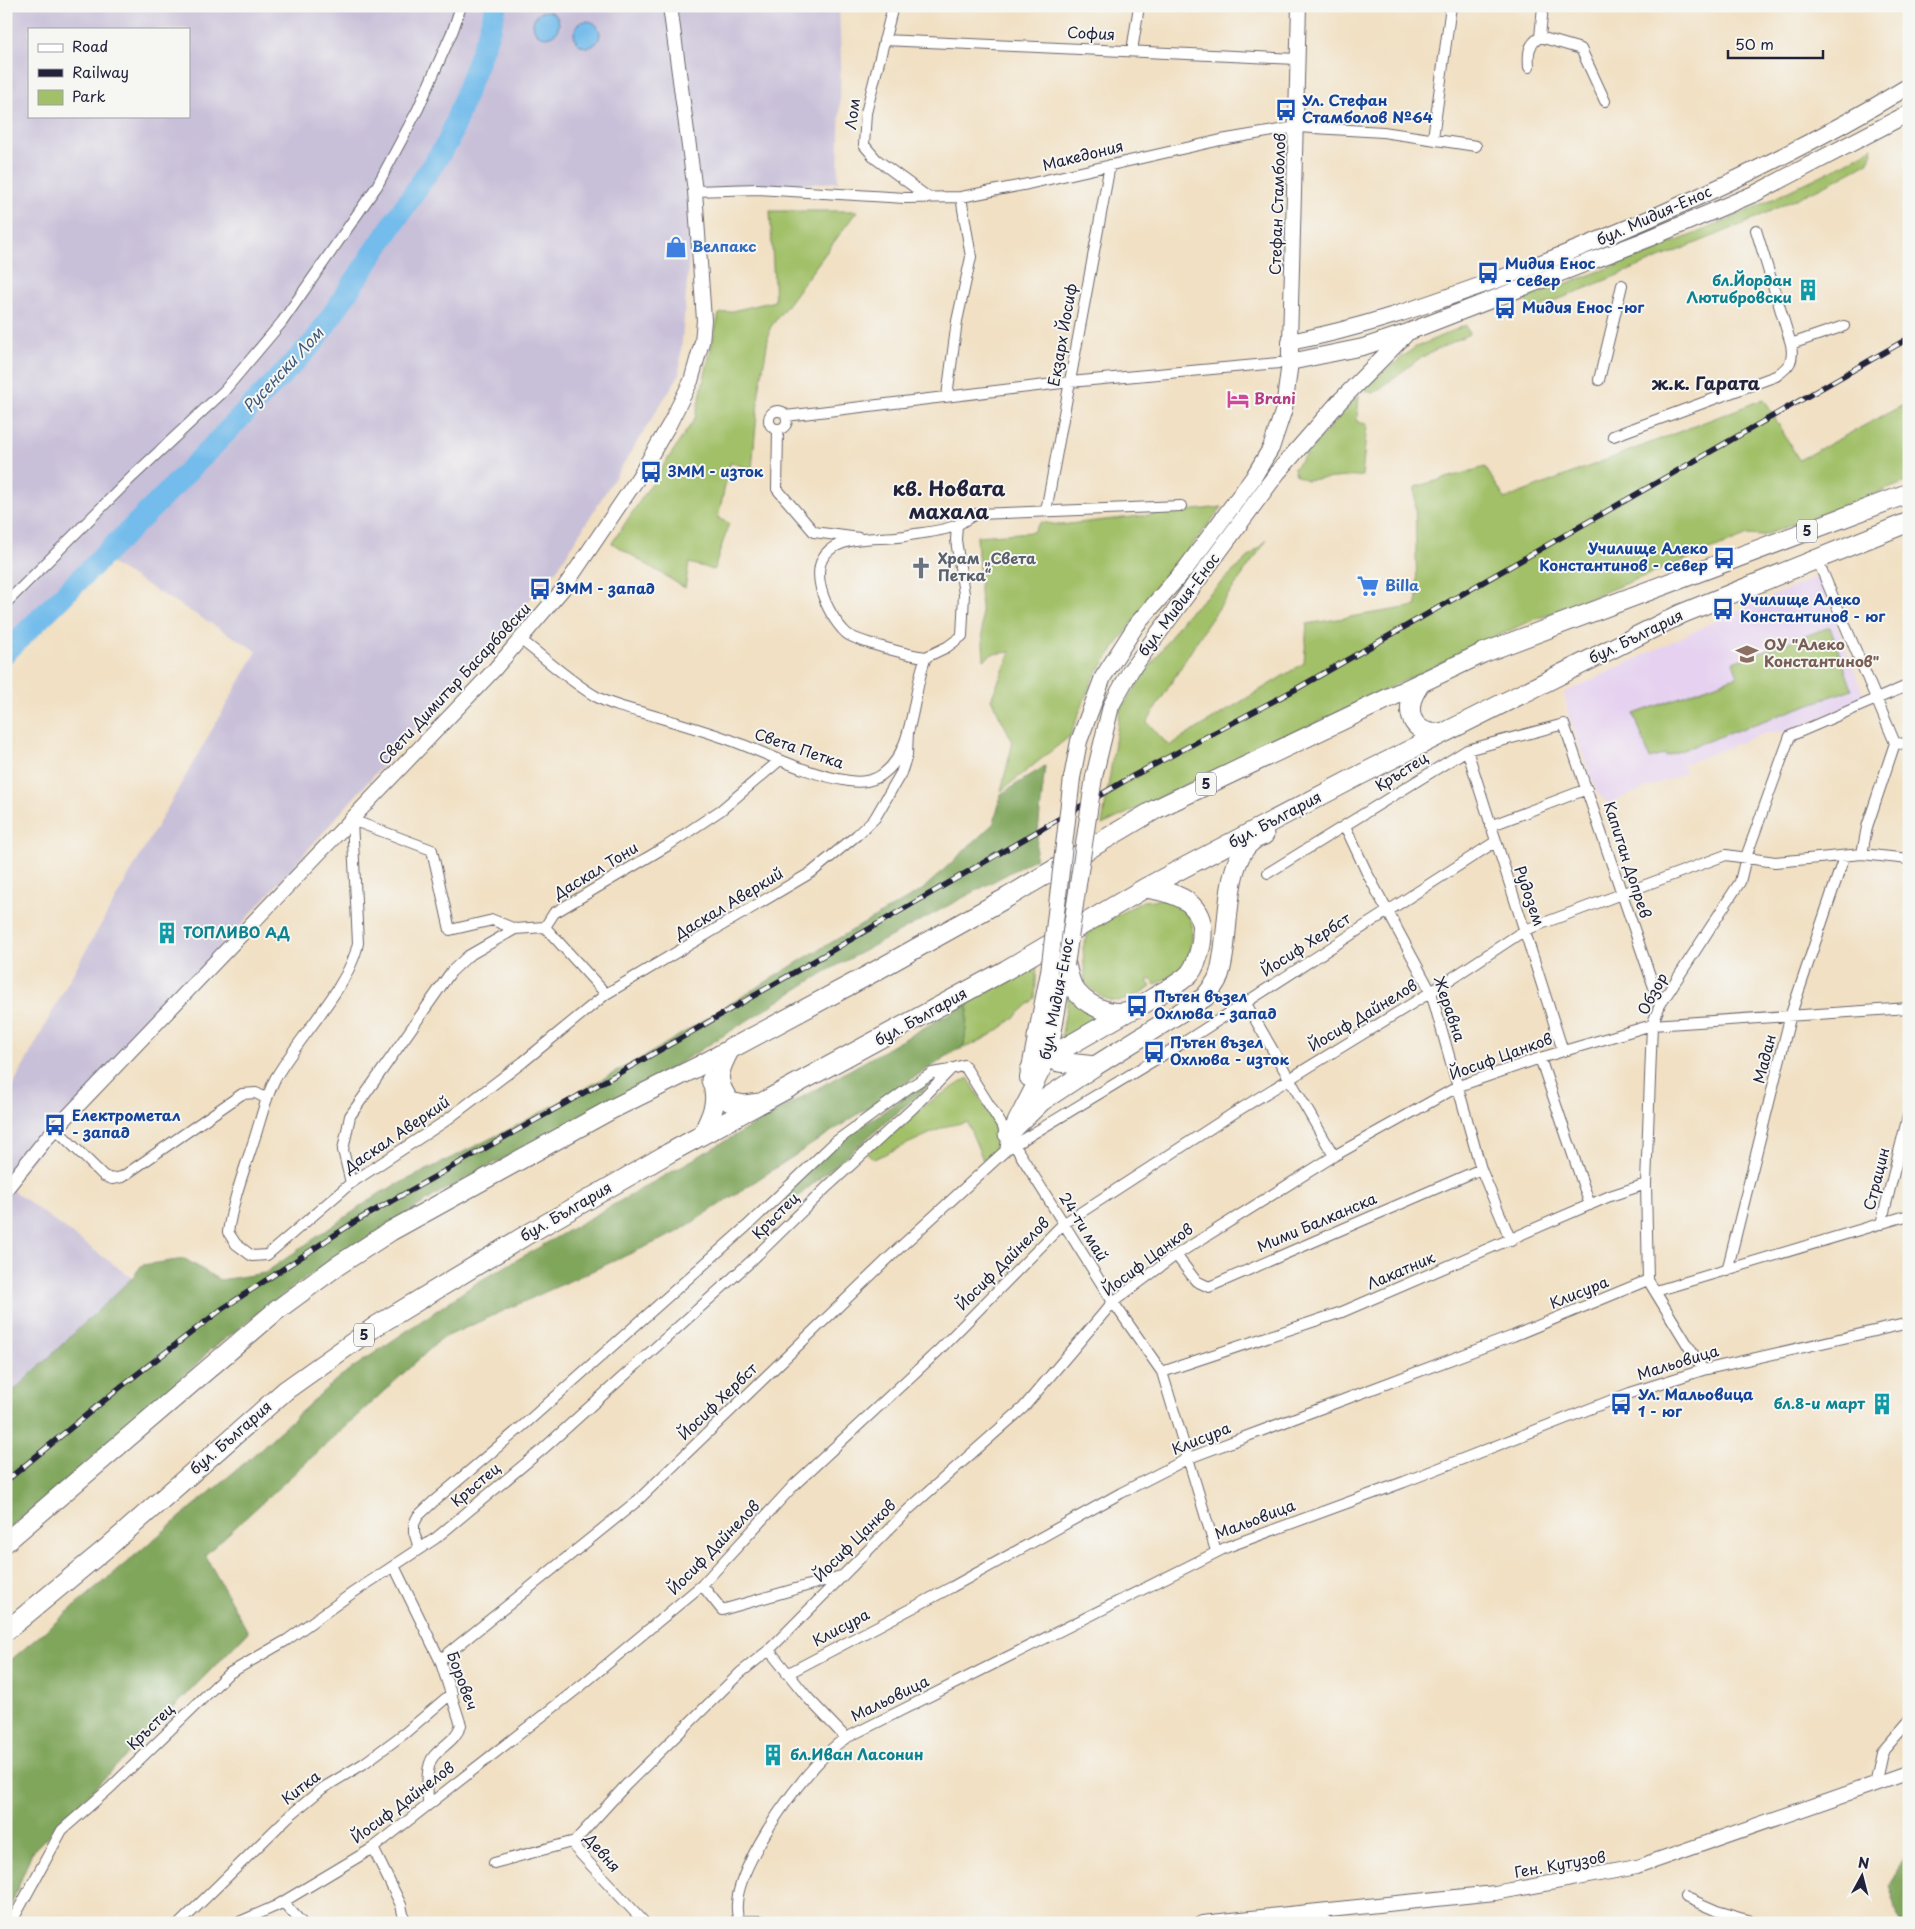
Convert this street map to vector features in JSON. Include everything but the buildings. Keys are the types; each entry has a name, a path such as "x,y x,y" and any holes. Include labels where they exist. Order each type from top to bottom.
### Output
{"highway":[{"name":"5","path":"6,1542 277,1310 337,1266 391,1231 612,1109 697,1067 731,1047 863,978 1008,897 1156,808 1483,653 1909,493"},
{"name":"бул. България","path":"6,1630 108,1546 286,1390 368,1332 523,1237 702,1135 997,975 1145,888 1360,774 1681,614 1909,522"},
{"path":"1421,682 1413,694 1410,705 1414,723 1420,731 1428,734 1448,731"},
{"path":"1380,701 1390,704 1401,712 1408,725 1409,743 1405,752"},
{"path":"1009,1143 1042,1101 1205,997 1218,979 1225,949 1231,886 1239,858 1250,843 1320,803 1360,774"},
{"path":"1030,1070 1049,1057 1172,987 1190,973 1199,953 1203,932 1200,914 1184,899 1169,891 1145,888"},
{"path":"1057,968 1078,994 1102,1010 1116,1012 1131,1010 1144,1003"},
{"path":"1037,1037 1042,1049 1049,1057 1059,1062 1095,1066"},
{"path":"731,1047 720,1068 721,1090 730,1102 744,1104 765,1102"},
{"path":"697,1067 710,1077 715,1088 715,1104 702,1135"}],"main road":[{"name":"бул. Мидия-Енос","path":"1009,1143 1049,1057 1072,778 1079,742 1088,713 1107,670 1136,624 1186,568 1253,478 1271,448 1284,409 1290,362 1290,342 1349,330 1415,310 1627,229 1766,164 1909,86"},
{"name":"бул. Мидия-Енос","path":"1290,362 1363,347 1408,332 1638,243 1756,193 1909,113"},
{"name":"бул. Мидия-Енос","path":"1009,1143 1057,968 1094,777 1111,706 1131,670 1278,472 1339,402 1408,332"}],"street":[{"path":"6,603 132,477 224,391 282,322 376,186 418,109 453,30 461,6"},
{"name":"Свети Димитър Басарбовски","path":"6,1189 56,1129 352,820 521,640 578,568 669,426 691,381 702,342 704,320 695,191 670,6"},
{"name":"Лом","path":"893,6 866,113 864,145 876,159 929,198"},
{"path":"1132,51 1140,6"},
{"name":"Стефан Стамболов","path":"1290,342 1299,6"},
{"path":"1433,138 1451,6"},
{"path":"1529,66 1528,53 1532,43 1540,37 1543,6"},
{"path":"1540,37 1581,48 1605,101"},
{"name":"София","path":"884,40 1297,59"},
{"name":"Македония","path":"695,191 758,188 929,198 961,198 1221,140 1297,127 1433,138 1476,146"},
{"name":"Екзарх Йосиф","path":"1046,511 1110,165"},
{"path":"947,396 957,321 972,256 961,198"},
{"path":"1613,436 1776,376 1788,367 1793,358 1791,344 1756,230"},
{"path":"1599,380 1622,285"},
{"path":"1791,344 1844,326"},
{"name":"бул. Мидия-Енос","path":"786,416 1070,382 1290,362"},
{"path":"774,411 779,411 786,416 787,424 778,430 770,426 769,417 774,411"},
{"path":"778,430 777,489 814,532 862,539 902,537 957,525 966,518 977,514 1181,506"},
{"path":"862,539 834,547 825,554 818,574 828,608 847,634 913,656 926,657 947,648 962,636 964,594 956,540 957,525"},
{"path":"1817,559 1875,700 1896,743 1867,827 1862,854"},
{"name":"Света Петка","path":"521,640 597,697 619,706 718,735 780,760 850,782 868,781 884,774 890,768 908,732 920,672 926,657"},
{"name":"Обзор","path":"1648,1280 1646,1184 1652,1025 1660,1006 1737,888 1743,875 1746,857 1790,736 1909,685"},
{"name":"Кръстец","path":"1268,873 1467,750 1564,724"},
{"name":"Капитан Допрев","path":"1564,724 1660,1006"},
{"name":"Даскал Аверкий","path":"352,820 358,943 356,953 342,980 275,1079 267,1099 231,1210 228,1232 236,1244 252,1256 267,1255 350,1183 444,1122 523,1062 606,994 812,872 876,818 902,772 907,755 908,732"},
{"path":"1896,743 1909,744"},
{"name":"Рудозем","path":"1467,750 1563,1051"},
{"name":"Даскал Тони","path":"545,927 554,913 667,846 721,810 780,760"},
{"path":"1490,826 1587,789"},
{"path":"352,820 432,850 450,930 493,920 515,929"},
{"name":"Жеравна","path":"1345,826 1430,992 1481,1169 1511,1241"},
{"name":"Йосиф Хербст","path":"440,1660 637,1501 1009,1143 1186,1041 1495,842"},
{"name":"Йосиф Дайнелов","path":"237,1923 254,1917 283,1902 373,1848 582,1685 702,1585 794,1485 936,1352 1063,1224 1288,1079 1430,992 1524,930 1726,855 1775,862 1862,854 1909,859"},
{"name":"Мадан","path":"1727,1271 1791,1014 1844,857"},
{"path":"350,1183 343,1150 350,1116 451,972 468,956 515,929 545,927 606,994"},
{"path":"1245,1002 1334,1156"},
{"name":"Йосиф Цанков","path":"575,1841 626,1785 740,1674 769,1650 840,1576 909,1509 1023,1408 1113,1302 1176,1254 1334,1156 1458,1086 1540,1058 1652,1025 1791,1014 1909,1008"},
{"path":"1540,1058 1590,1205"},
{"name":"Кръстец","path":"11,1923 62,1830 110,1788 228,1674 286,1640 436,1538 542,1449 749,1263 828,1186 913,1108 951,1069 964,1065"},
{"name":"24-ти май","path":"964,1065 1009,1143 1113,1302 1162,1372 1216,1551"},
{"path":"419,1548 414,1532 414,1524 418,1516 434,1501 526,1423 747,1226 835,1142 924,1078 951,1069"},
{"path":"56,1129 104,1176 112,1179 122,1177 242,1094 256,1094 267,1099"},
{"name":"Страцин","path":"1881,1224 1909,1112"},
{"name":"Мими Балканска","path":"1176,1254 1196,1281 1209,1287 1481,1169"},
{"name":"Лакатник","path":"1162,1372 1342,1312 1511,1241 1590,1205 1646,1184"},
{"path":"1656,1291 1909,1215"},
{"path":"1648,1280 1703,1370"},
{"name":"Клисура","path":"787,1674 1189,1458 1504,1339 1648,1280"},
{"name":"Мальовица","path":"739,1923 737,1903 743,1878 757,1850 794,1791 816,1763 832,1746 846,1738 1216,1551 1404,1482 1630,1393 1703,1370 1909,1323"},
{"name":"Боровеч","path":"394,1566 440,1660 461,1725 452,1741 433,1758 429,1771 428,1804"},
{"path":"702,1585 722,1610 840,1576"},
{"path":"769,1650 787,1674 846,1738"},
{"name":"Китка","path":"180,1923 288,1817 323,1788 363,1764 405,1733 452,1693"},
{"path":"1875,1784 1882,1752 1909,1721"},
{"name":"Ген. Кутузов","path":"1202,1923 1306,1910 1495,1893 1637,1867 1909,1772"},
{"name":"Девня","path":"494,1863 575,1841 576,1849 645,1923"},
{"path":"373,1848 401,1905 405,1923"},
{"path":"1685,1897 1717,1911 1758,1923"},
{"path":"283,1902 302,1923"},
{"path":"1306,1910 1328,1923"},
{"path":"744,1923 762,1923"}],"shaded area":[{"path":"6,6 839,6 841,57 838,182 695,191 679,375 558,568 8,1187 132,1278 6,1398 6,1099 67,984 257,651 108,562 6,651"},
{"name":"ОУ \"Алеко Константинов\"","path":"1818,576 1865,698 1787,732 1768,732 1682,765 1685,773 1608,803 1597,793 1569,717 1564,693 1726,616"}],"green space":[{"path":"1872,147 1873,152 1867,163 1836,180 1743,224 1530,311 1525,299 1662,247 1729,219 1854,159"},
{"path":"770,211 857,211 770,328 759,392 752,468 730,463 718,518 729,523 714,570 689,563 685,588 612,543 695,418 719,314 775,301"},
{"path":"1466,325 1469,334 1420,358 1374,393 1365,391 1366,385 1414,348"},
{"path":"1359,395 1357,422 1367,424 1362,476 1306,480 1296,475 1294,468"},
{"path":"1764,399 1799,460 1909,402 1909,481 1762,536 1748,535 1521,625 1102,825 1120,710 1185,616 1267,540 1207,625 1147,722 1169,746 1304,663 1307,624 1417,606 1415,487 1485,467 1505,499"},
{"path":"1222,507 1140,612 1093,678 1070,736 1001,791 1013,742 991,699 1011,652 992,654 984,660 977,536 1033,532 1041,522 1060,525"},
{"path":"1830,627 1852,689 1666,756 1665,754 1650,759 1634,714 1738,676 1733,662"},
{"path":"1045,766 1035,859 823,973 670,1069 439,1193 297,1284 208,1352 193,1368 6,1533 6,1398 132,1278 142,1265 185,1259 220,1280 265,1273 380,1193 512,1128 649,1054 808,956 922,890 994,823 1001,794"},
{"path":"1162,899 1181,907 1187,912 1191,920 1192,942 1188,958 1182,969 1155,985 1151,979 1147,981 1151,987 1124,1000 1116,1001 1102,997 1085,982 1083,947 1090,930 1143,901"},
{"path":"1037,963 1035,998 1016,1016 988,1037 952,1052 964,1045 969,1002"},
{"path":"1069,992 1102,1015 1061,1040"},
{"path":"969,1002 964,1045 676,1233 441,1339 205,1555 248,1632 32,1852 6,1918 6,1664 247,1461 338,1378 478,1282"},
{"path":"937,1075 924,1090 788,1205 785,1191 846,1137"},
{"path":"968,1078 1004,1137 1000,1148 983,1160 967,1122 947,1126 874,1159 859,1146"},
{"path":"1909,1852 1909,1923 1901,1923 1889,1885"}],"water":[{"path":"546,11 555,15 559,24 555,33 546,37 537,33 533,24 537,15"},
{"path":"587,21 596,25 600,34 596,43 587,47 578,43 574,34 578,25"}],"waterway":[{"name":"Русенски Лом","path":"6,652 157,503 314,342 448,142 490,28 496,6"}],"railway":[{"path":"6,1481 123,1385 222,1309 356,1221 674,1042 1133,776 1298,688 1909,338"}],"place":[{"name":"Ул. Стефан Стамболов №64","path":"1286,110"},
{"name":"Велпакс","path":"676,247"},
{"name":"Мидия Енос - север","path":"1488,273"},
{"name":"бл.Йордан Лютибровски","path":"1808,290"},
{"name":"Мидия Енос -юг","path":"1505,308"},
{"name":"Brani","path":"1238,399"},
{"name":"ЗММ - изток","path":"651,472"},
{"name":"Училище Алеко Константинов - север","path":"1724,558"},
{"name":"Храм „Света Петка“","path":"921,568"},
{"name":"Billa","path":"1368,586"},
{"name":"ЗММ - запад","path":"540,589"},
{"name":"Училище Алеко Константинов - юг","path":"1723,609"},
{"name":"ОУ \"Алеко Константинов\"","path":"1747,654"},
{"name":"ТОПЛИВО АД","path":"167,933"},
{"name":"Пътен възел Охлюва - запад","path":"1137,1006"},
{"name":"Пътен възел Охлюва - изток","path":"1154,1052"},
{"name":"Електрометал - запад","path":"55,1125"},
{"name":"Ул. Мальовица 1 - юг","path":"1621,1404"},
{"name":"бл.8-и март","path":"1882,1404"},
{"name":"бл.Иван Ласонин","path":"773,1755"}],"district":[{"name":"ж.к. Гарата","path":"1706,384"},
{"name":"кв. Новата махала","path":"949,500"}]}
